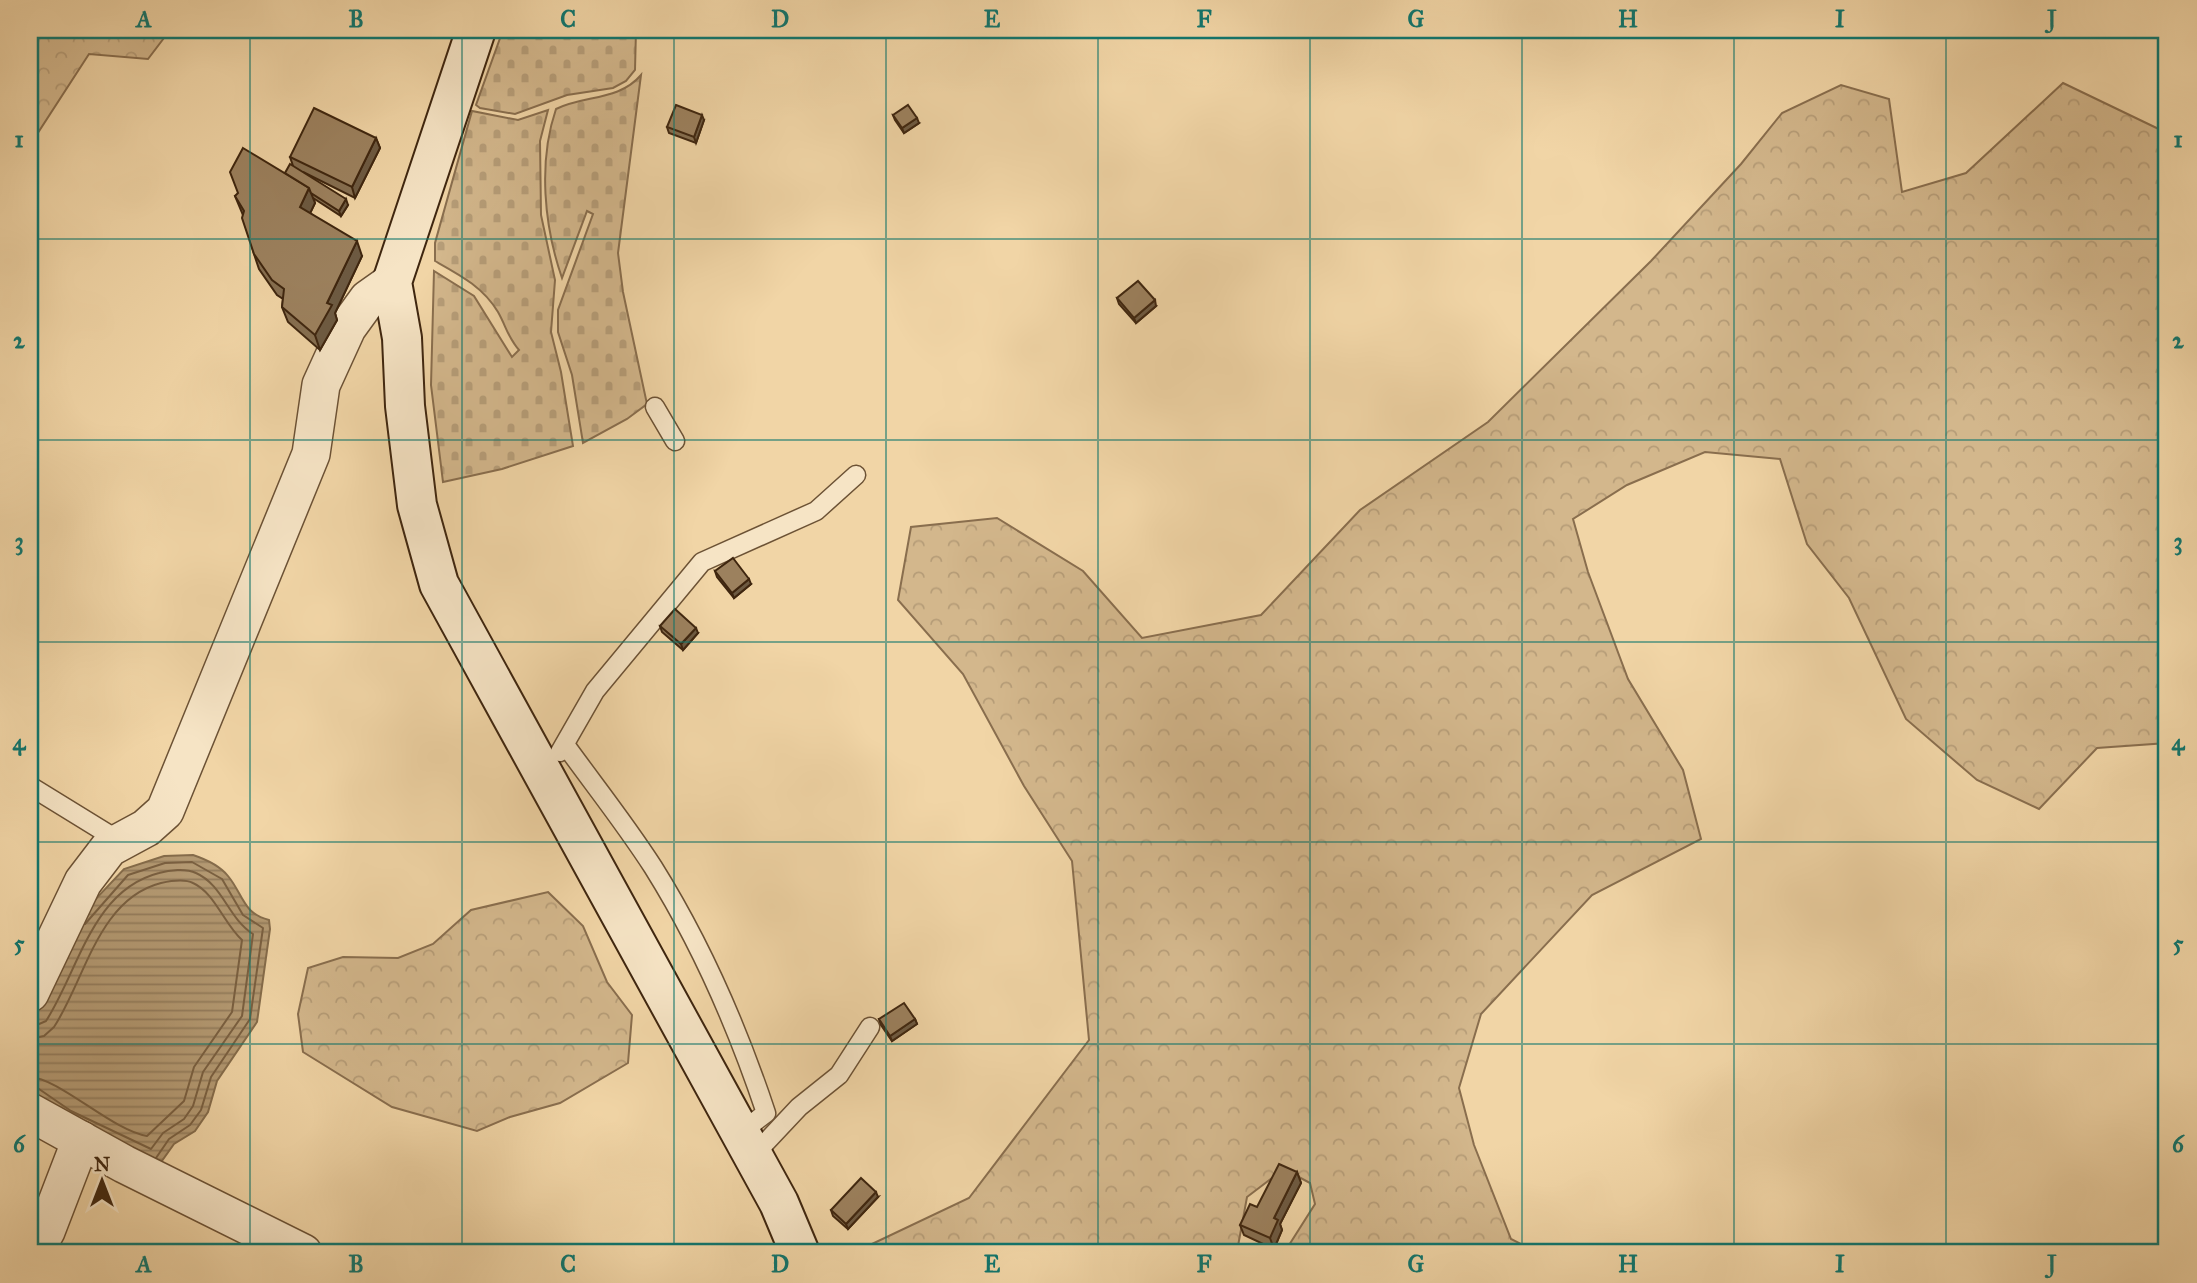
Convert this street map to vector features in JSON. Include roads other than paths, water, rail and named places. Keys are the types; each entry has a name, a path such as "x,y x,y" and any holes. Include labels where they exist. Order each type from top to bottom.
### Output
{"street":[{"path":"476,30 392,282 402,338 405,406 415,495 439,584 553,759 746,1144 779,1203 800,1253"},
{"path":"30,993 83,882 109,848 146,828 165,811 310,454 321,385 347,328 368,299 392,282"},
{"path":"30,1112 303,1253"},
{"path":"34,1253 46,1231 81,1140"}],"lane":[{"path":"655,407 676,440"},
{"path":"746,1144 766,1113 678,910 652,866 553,759 595,691 702,562 816,512 856,475"},
{"path":"30,786 121,842"},
{"path":"746,1144 799,1108 839,1074 870,1027"}],"water":[{"path":"193,855 225,872 249,908 269,920 270,929 257,1022 217,1081 208,1112 195,1131 174,1144 159,1165 30,1102 30,1017 90,905 124,869 164,856"}]}
